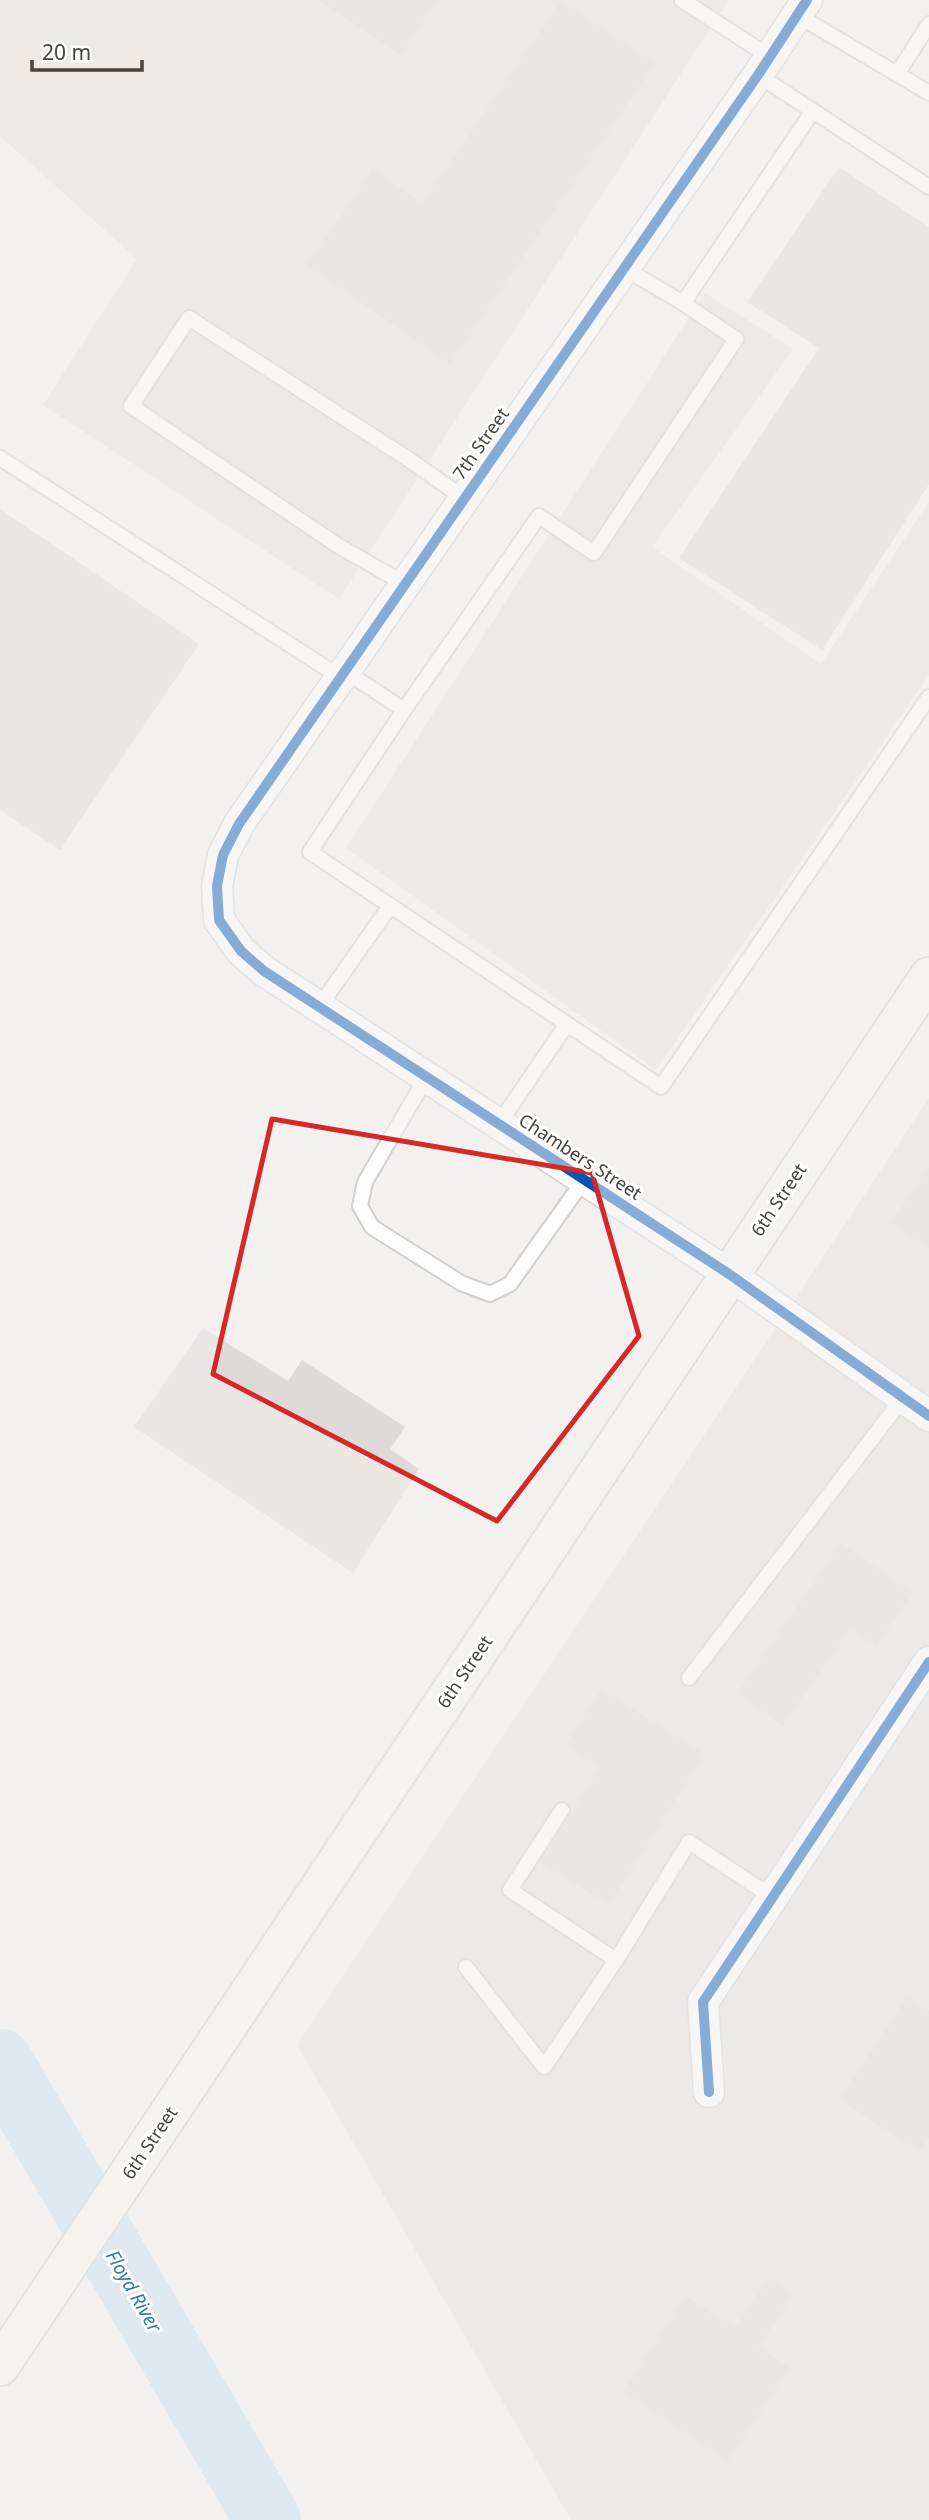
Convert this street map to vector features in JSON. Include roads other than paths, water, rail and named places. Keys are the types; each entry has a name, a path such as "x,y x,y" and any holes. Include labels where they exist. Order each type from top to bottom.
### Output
{"main road":[{"name":"6th Street","path":"0,2366 929,976"}],"street":[{"name":"7th Street","path":"219,920 217,886 223,855 239,824 764,66 802,7"},
{"name":"Chambers Street","path":"219,920 241,951 264,971 729,1274 929,1416"},
{"path":"709,2092 703,2002 929,1662"}],"lane":[{"path":"682,0 764,66 813,111 929,187"},
{"path":"802,7 897,74 929,93"},
{"path":"897,74 929,24"},
{"path":"683,303 813,111"},
{"path":"624,268 736,339 594,553 539,516 404,710 310,852 661,1087 929,697"},
{"path":"405,584 337,545 131,406 189,318 464,498"},
{"path":"0,458 404,710"},
{"path":"319,1007 390,906"},
{"path":"498,1125 567,1024"},
{"path":"426,1078 365,1182 360,1206 372,1227 461,1283 489,1294 510,1284 584,1180"},
{"path":"689,1678 903,1398"},
{"path":"562,1810 510,1890 616,1960"},
{"path":"466,1968 544,2067 616,1960 689,1842 772,1897"}],"waterway":[{"name":"Floyd River","path":"0,2062 268,2520"}]}
